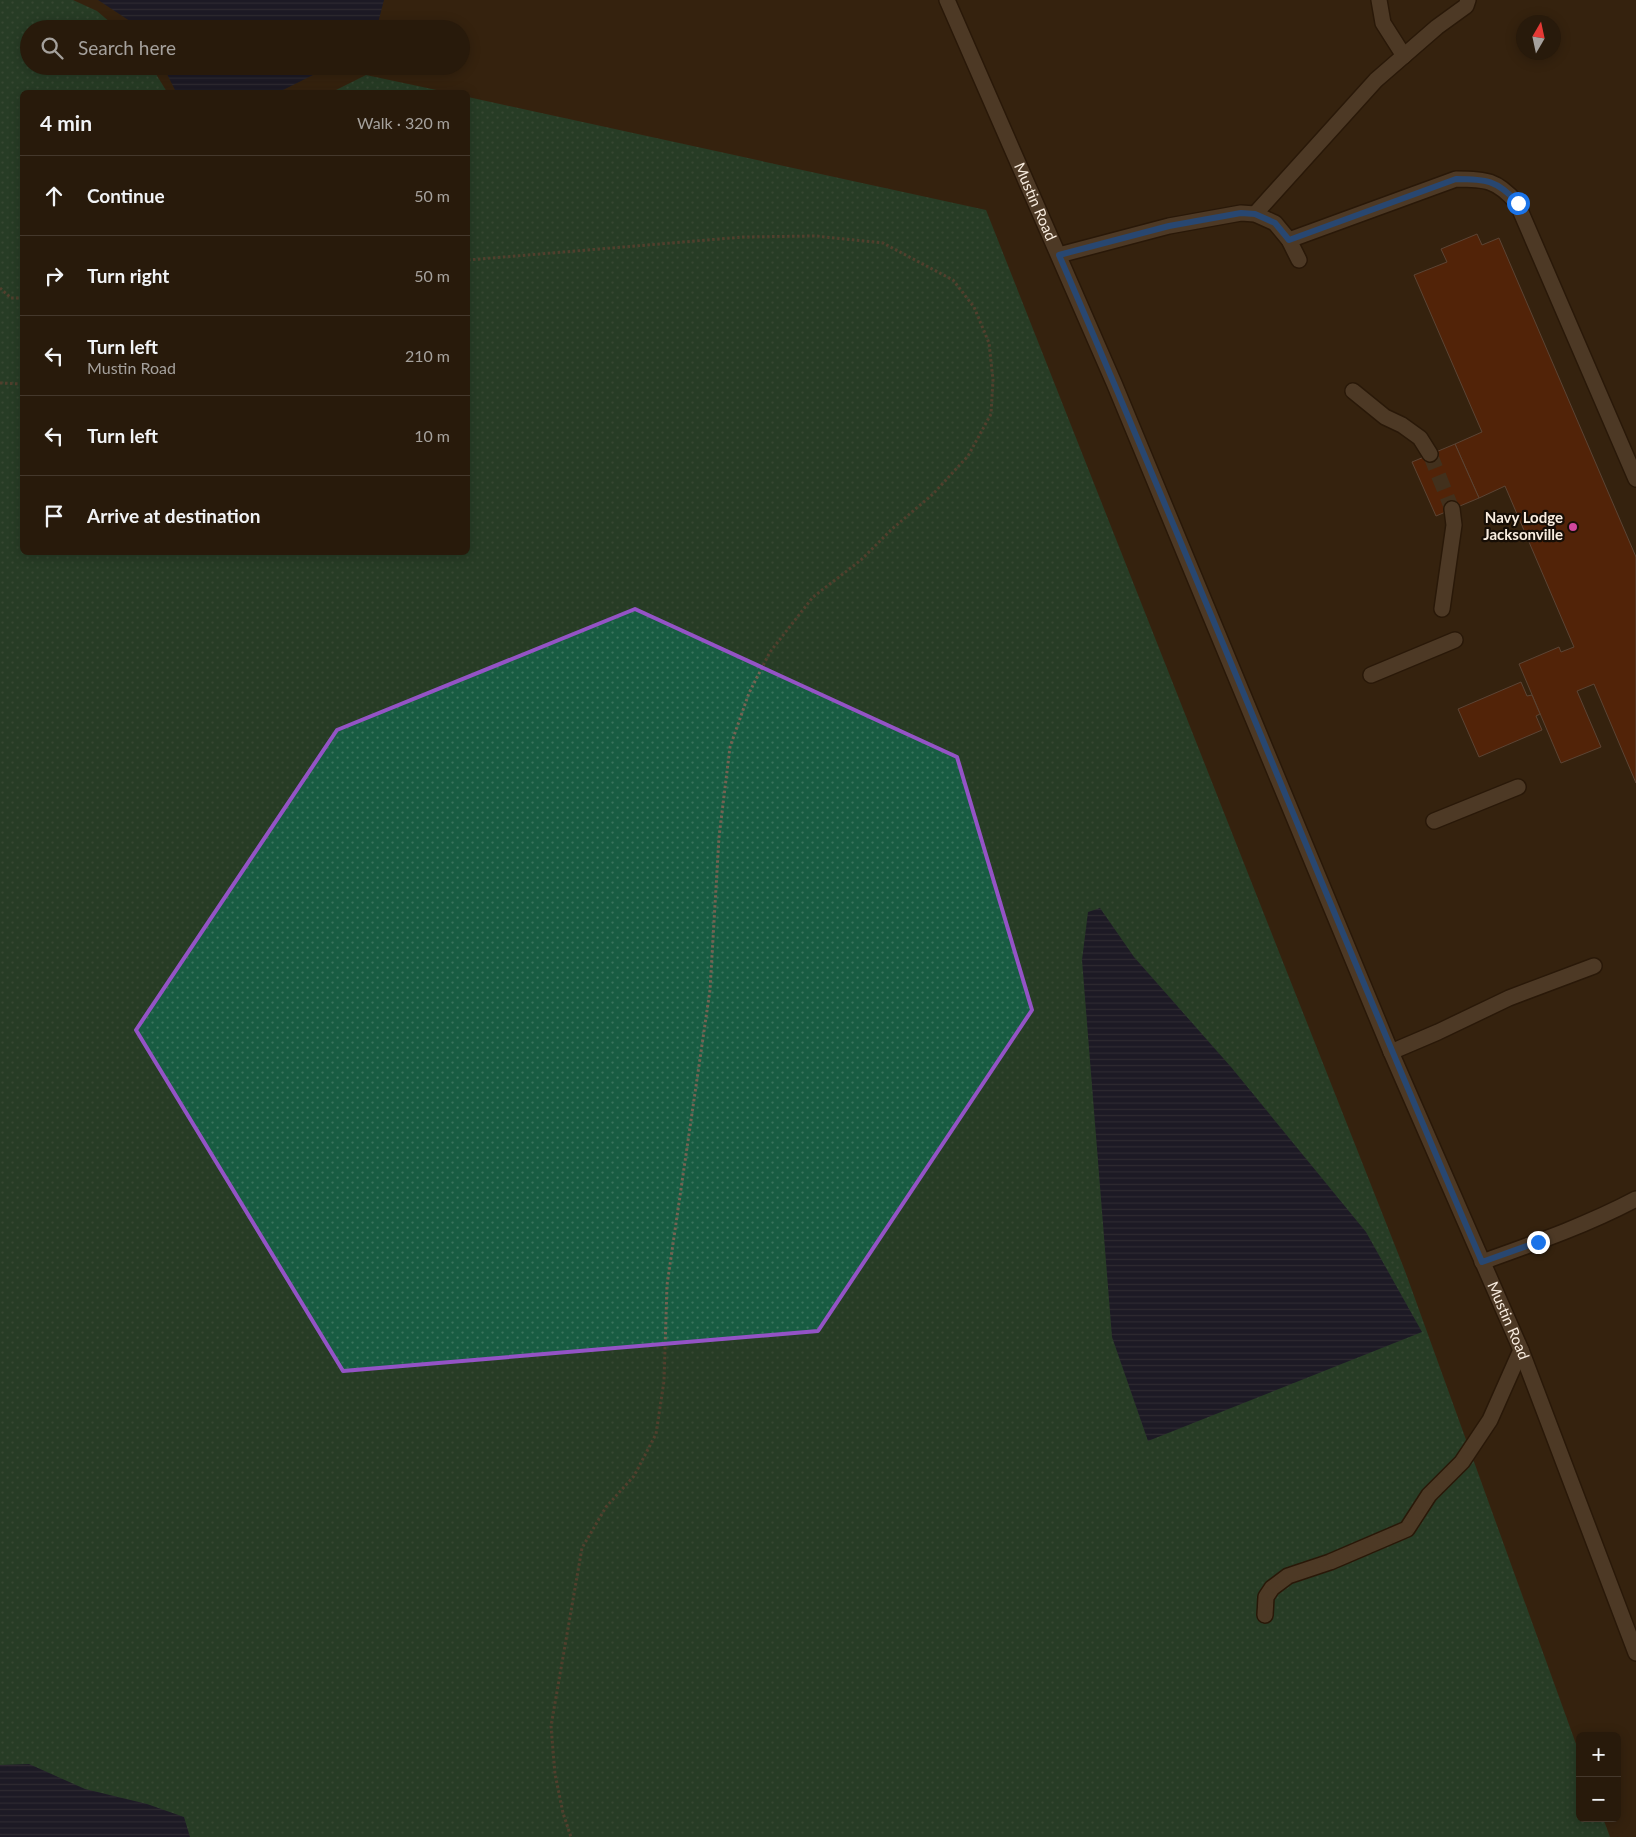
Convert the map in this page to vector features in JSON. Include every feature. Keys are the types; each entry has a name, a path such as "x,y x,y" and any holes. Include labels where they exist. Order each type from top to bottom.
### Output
{"street":[{"name":"Mustin Road","path":"947,0 1114,383 1391,1052 1521,1350 1636,1653"},
{"path":"1379,0 1383,23 1404,56"},
{"path":"1255,214 1376,80 1437,27 1466,6 1468,0"},
{"path":"1289,240 1456,179 1485,179 1505,189 1518,203 1636,478"},
{"path":"1059,255 1169,226 1241,213 1255,214 1275,223 1289,240 1299,260"},
{"path":"1353,391 1385,417 1402,425 1420,438 1430,454"},
{"path":"1442,609 1454,525 1452,509"},
{"path":"1371,675 1455,640"},
{"path":"1434,821 1518,788"},
{"path":"1391,1052 1509,998 1594,966"},
{"path":"1482,1262 1547,1238 1636,1199"},
{"path":"1265,1615 1266,1597 1272,1588 1288,1576 1407,1529 1429,1495 1462,1462 1490,1420 1521,1350"}],"path":[{"path":"470,260 742,237 816,236 883,243 953,280 974,307 989,343 993,380 991,414 968,456 933,494 892,529 860,560 813,597 770,652 749,693 730,747 719,837 710,990 667,1285 664,1381 656,1434 634,1476 606,1507 582,1548 550,1726 555,1774 570,1837"},
{"path":"0,288 11,298 20,298"},
{"path":"0,383 20,384"}],"highlighted area":[{"path":"635,609 957,757 1032,1010 818,1331 343,1371 136,1030 337,730"}],"green space":[{"path":"0,0 73,0 97,11 108,20 20,20 20,75 157,75 166,90 20,90 20,555 470,555 470,97 986,210 1405,1271 1576,1744 1576,1822 1604,1822 1610,1837 0,1837"},
{"path":"366,75 437,90 336,90"}],"shaded area":[{"path":"98,0 384,0 379,20 128,20"},
{"path":"168,75 313,75 283,90 175,90"},
{"path":"1100,908 1134,957 1231,1067 1366,1232 1422,1332 1148,1441 1112,1337 1082,960 1088,912"},
{"path":"29,1764 85,1789 147,1804 184,1817 190,1837 0,1837 0,1765"}],"building":[{"name":"Navy Lodge Jacksonville","path":"1477,234 1482,245 1499,238 1636,557 1636,783 1594,684 1577,691 1601,747 1561,763 1519,664 1559,647 1561,652 1574,647 1505,486 1479,498 1455,444 1482,432 1414,275 1447,262 1441,249"},
{"path":"1455,444 1479,498 1436,516 1412,462"},
{"path":"1521,682 1527,696 1532,695 1540,714 1536,716 1542,730 1479,757 1458,709"}],"tunnel":[{"path":"1430,454 1452,509"}],"place":[{"name":"Navy Lodge Jacksonville","path":"1573,527"}],"route":[{"path":"1518,203 1505,189 1485,179 1456,179 1289,240 1275,223 1255,214 1241,213 1169,226 1059,255 1114,383 1391,1052 1482,1262 1538,1242"}]}
